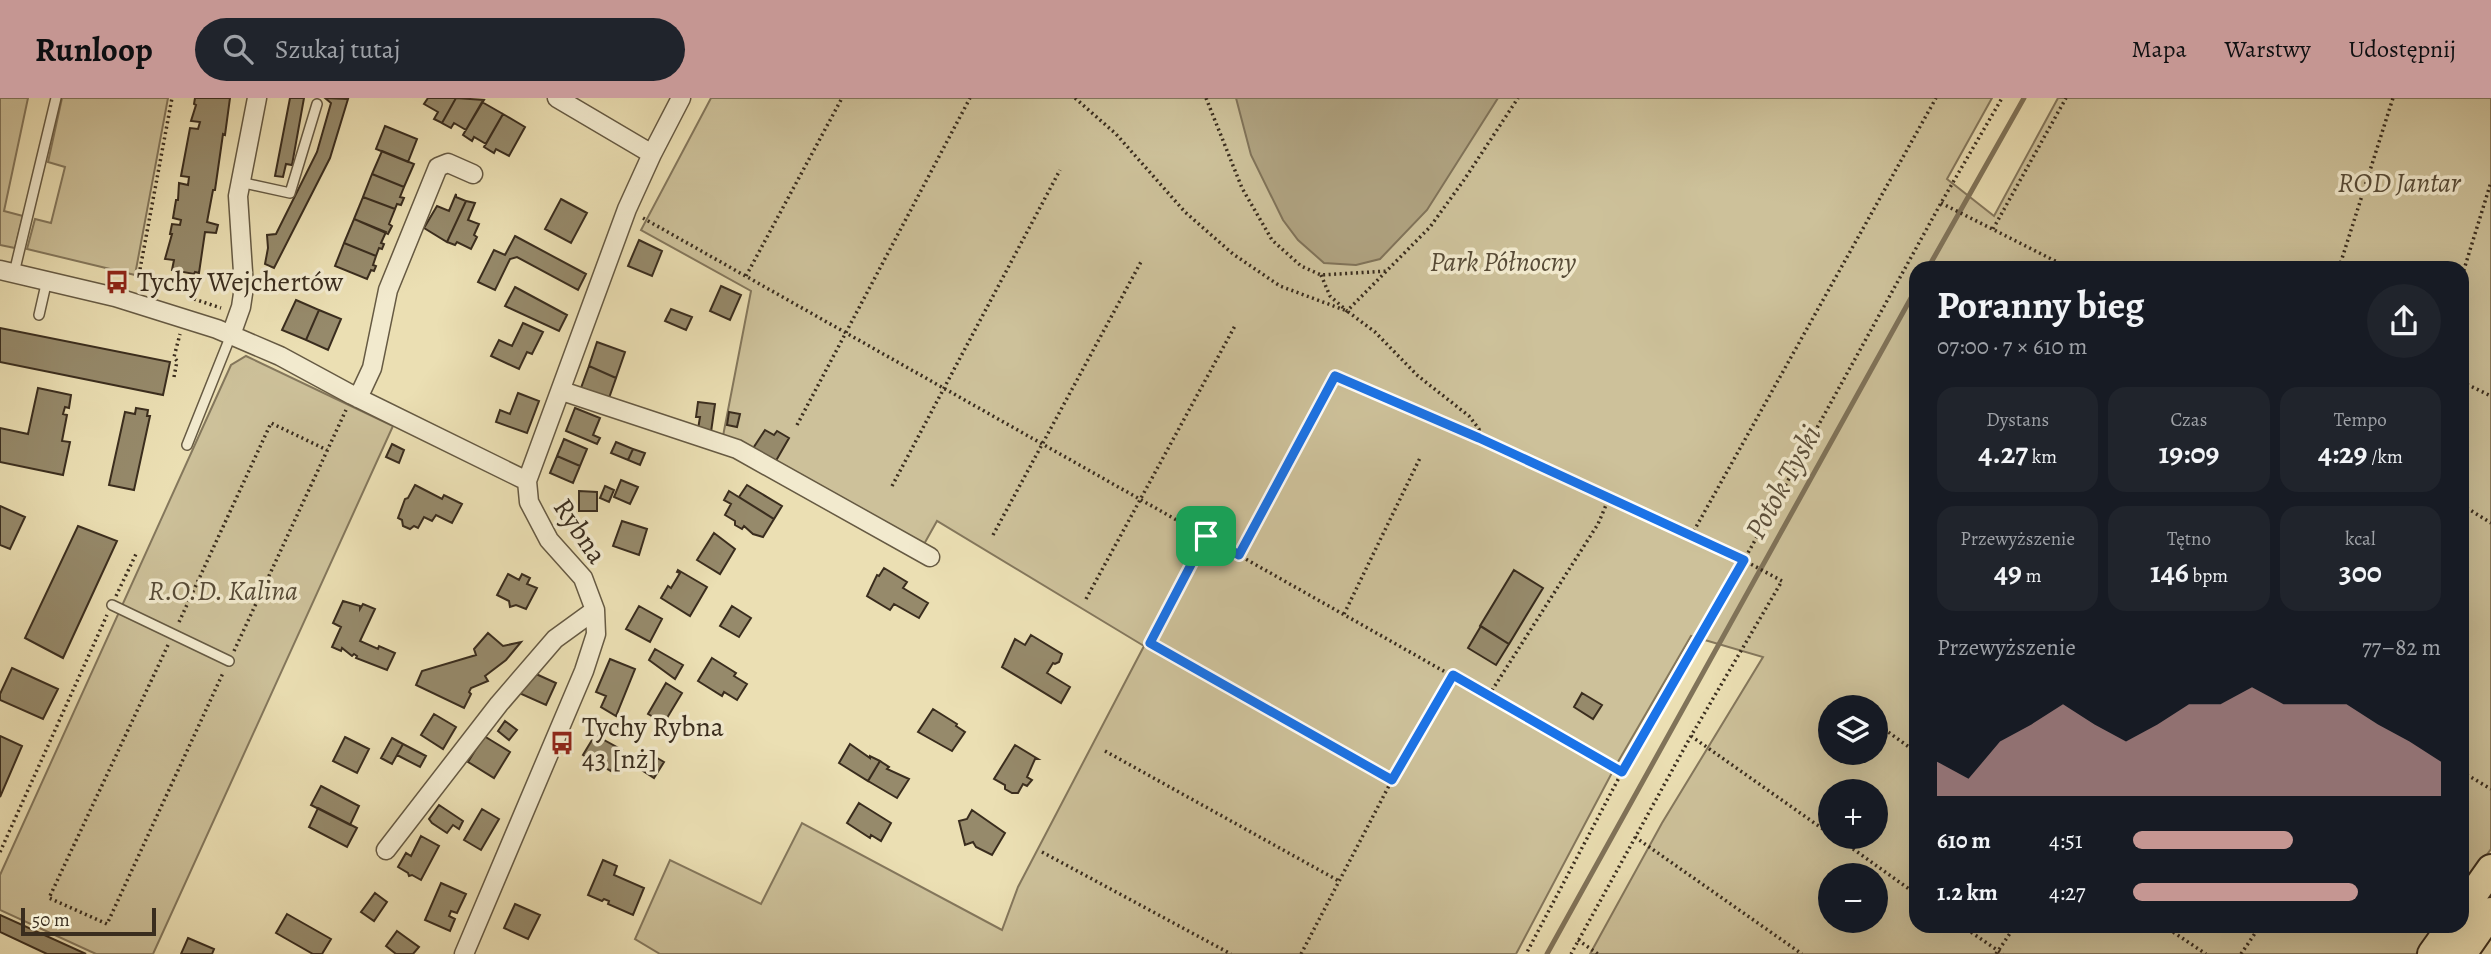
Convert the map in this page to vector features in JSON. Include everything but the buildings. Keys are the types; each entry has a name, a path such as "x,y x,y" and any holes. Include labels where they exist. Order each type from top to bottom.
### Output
{"main road":[{"path":"2469,900 2491,869"},
{"path":"2462,954 2491,912"},
{"path":"2432,954 2447,933"}],"street":[{"path":"231,335 239,314 244,287 238,196 257,98"},
{"path":"557,98 652,154"},
{"name":"Rybna","path":"464,954 584,671 596,634 594,610 583,578 549,540 529,502 527,481 627,209 681,98"},
{"path":"358,398 372,368 388,290 438,167 448,163 473,174"},
{"path":"7,272 141,304 231,335 280,356 358,398 527,481"},
{"path":"562,391 737,449 930,557"},
{"path":"386,850 507,694 555,639 594,610"}],"lane":[{"path":"7,272 56,98"},
{"path":"240,182 290,193 317,104"},
{"path":"39,315 47,280"},
{"path":"187,445 231,335"},
{"path":"112,605 229,661"}],"path":[{"path":"138,280 172,98"},
{"path":"746,276 842,98"},
{"path":"797,425 970,98"},
{"path":"1074,98 1116,134 1185,212 1233,254 1280,286 1347,311"},
{"path":"1206,98 1242,188 1272,240 1301,266 1321,275 1388,271"},
{"path":"1347,311 1430,227 1518,98"},
{"path":"1691,537 1936,98"},
{"path":"1526,954 1622,772 1744,560 2002,98"},
{"path":"1993,229 2066,98"},
{"path":"2341,261 2393,98"},
{"path":"892,485 1060,170"},
{"path":"2467,261 2491,182"},
{"path":"1941,203 2055,261"},
{"path":"627,209 1622,772"},
{"path":"993,535 1142,260"},
{"path":"1321,275 1330,296 1375,332 1418,376 1469,416 1479,429 1479,438"},
{"path":"194,299 239,314"},
{"path":"1086,599 1236,324"},
{"path":"174,377 177,361 174,357 180,332"},
{"path":"1239,555 1335,376 1479,438 1744,560 1782,581 1634,836 1571,954"},
{"path":"2469,385 2491,396"},
{"path":"107,924 49,898 271,423 327,450"},
{"path":"1344,614 1420,458"},
{"path":"1489,695 1598,524 1609,498"},
{"path":"2469,509 2491,523"},
{"path":"1206,536 1150,643 1392,780"},
{"path":"0,852 136,554"},
{"path":"1301,954 1392,780 1453,675"},
{"path":"1888,732 1909,747"},
{"path":"1691,736 1818,825"},
{"path":"1105,751 1339,881"},
{"path":"2469,776 2491,789"},
{"path":"1634,836 1802,954"},
{"path":"1853,849 1909,889"},
{"path":"1042,852 1231,954"},
{"path":"1971,933 2003,954"},
{"path":"1997,952 2010,933"},
{"path":"2174,933 2206,954"},
{"path":"2241,954 2255,933"},
{"path":"1578,940 1598,954"}],"green space":[{"path":"0,98 28,98 4,211 23,216 15,248 0,245"},
{"path":"62,98 168,98 135,275 27,249 35,219 51,223 65,167 48,162"},
{"path":"711,98 1992,98 1947,179 1994,216 2058,98 2491,98 2491,849 2469,879 2469,261 1909,261 1909,933 2431,933 2416,954 1590,954 1662,823 1763,657 1691,636 1615,767 1516,954 660,954 635,939 670,860 761,904 802,823 1002,930 1018,887 1144,646 937,521 923,546 723,436 751,291 641,230"},
{"name":"R.O.D. Kalina","path":"246,356 393,426 153,954 96,954 0,910 0,875 231,365"}],"shaded area":[{"path":"1236,98 1498,98 1427,210 1380,259 1356,265 1324,263 1298,240 1283,220 1251,155"}],"waterway":[{"name":"Potok Tyski","path":"1932,261 2024,98"},
{"name":"Potok Tyski","path":"1547,954 1909,302"}],"place":[{"name":"Tychy Wejchertów","path":"117,282"},
{"name":"Tychy Rybna 43 [nż]","path":"562,743"}],"route":[{"path":"1335,376 1479,438 1744,560 1622,772 1453,675 1392,780 1150,643 1206,536 1239,555 1335,376"}],"park label":[{"name":"ROD Jantar","path":"2399,183"},
{"name":"Park Północny","path":"1503,262"}]}
